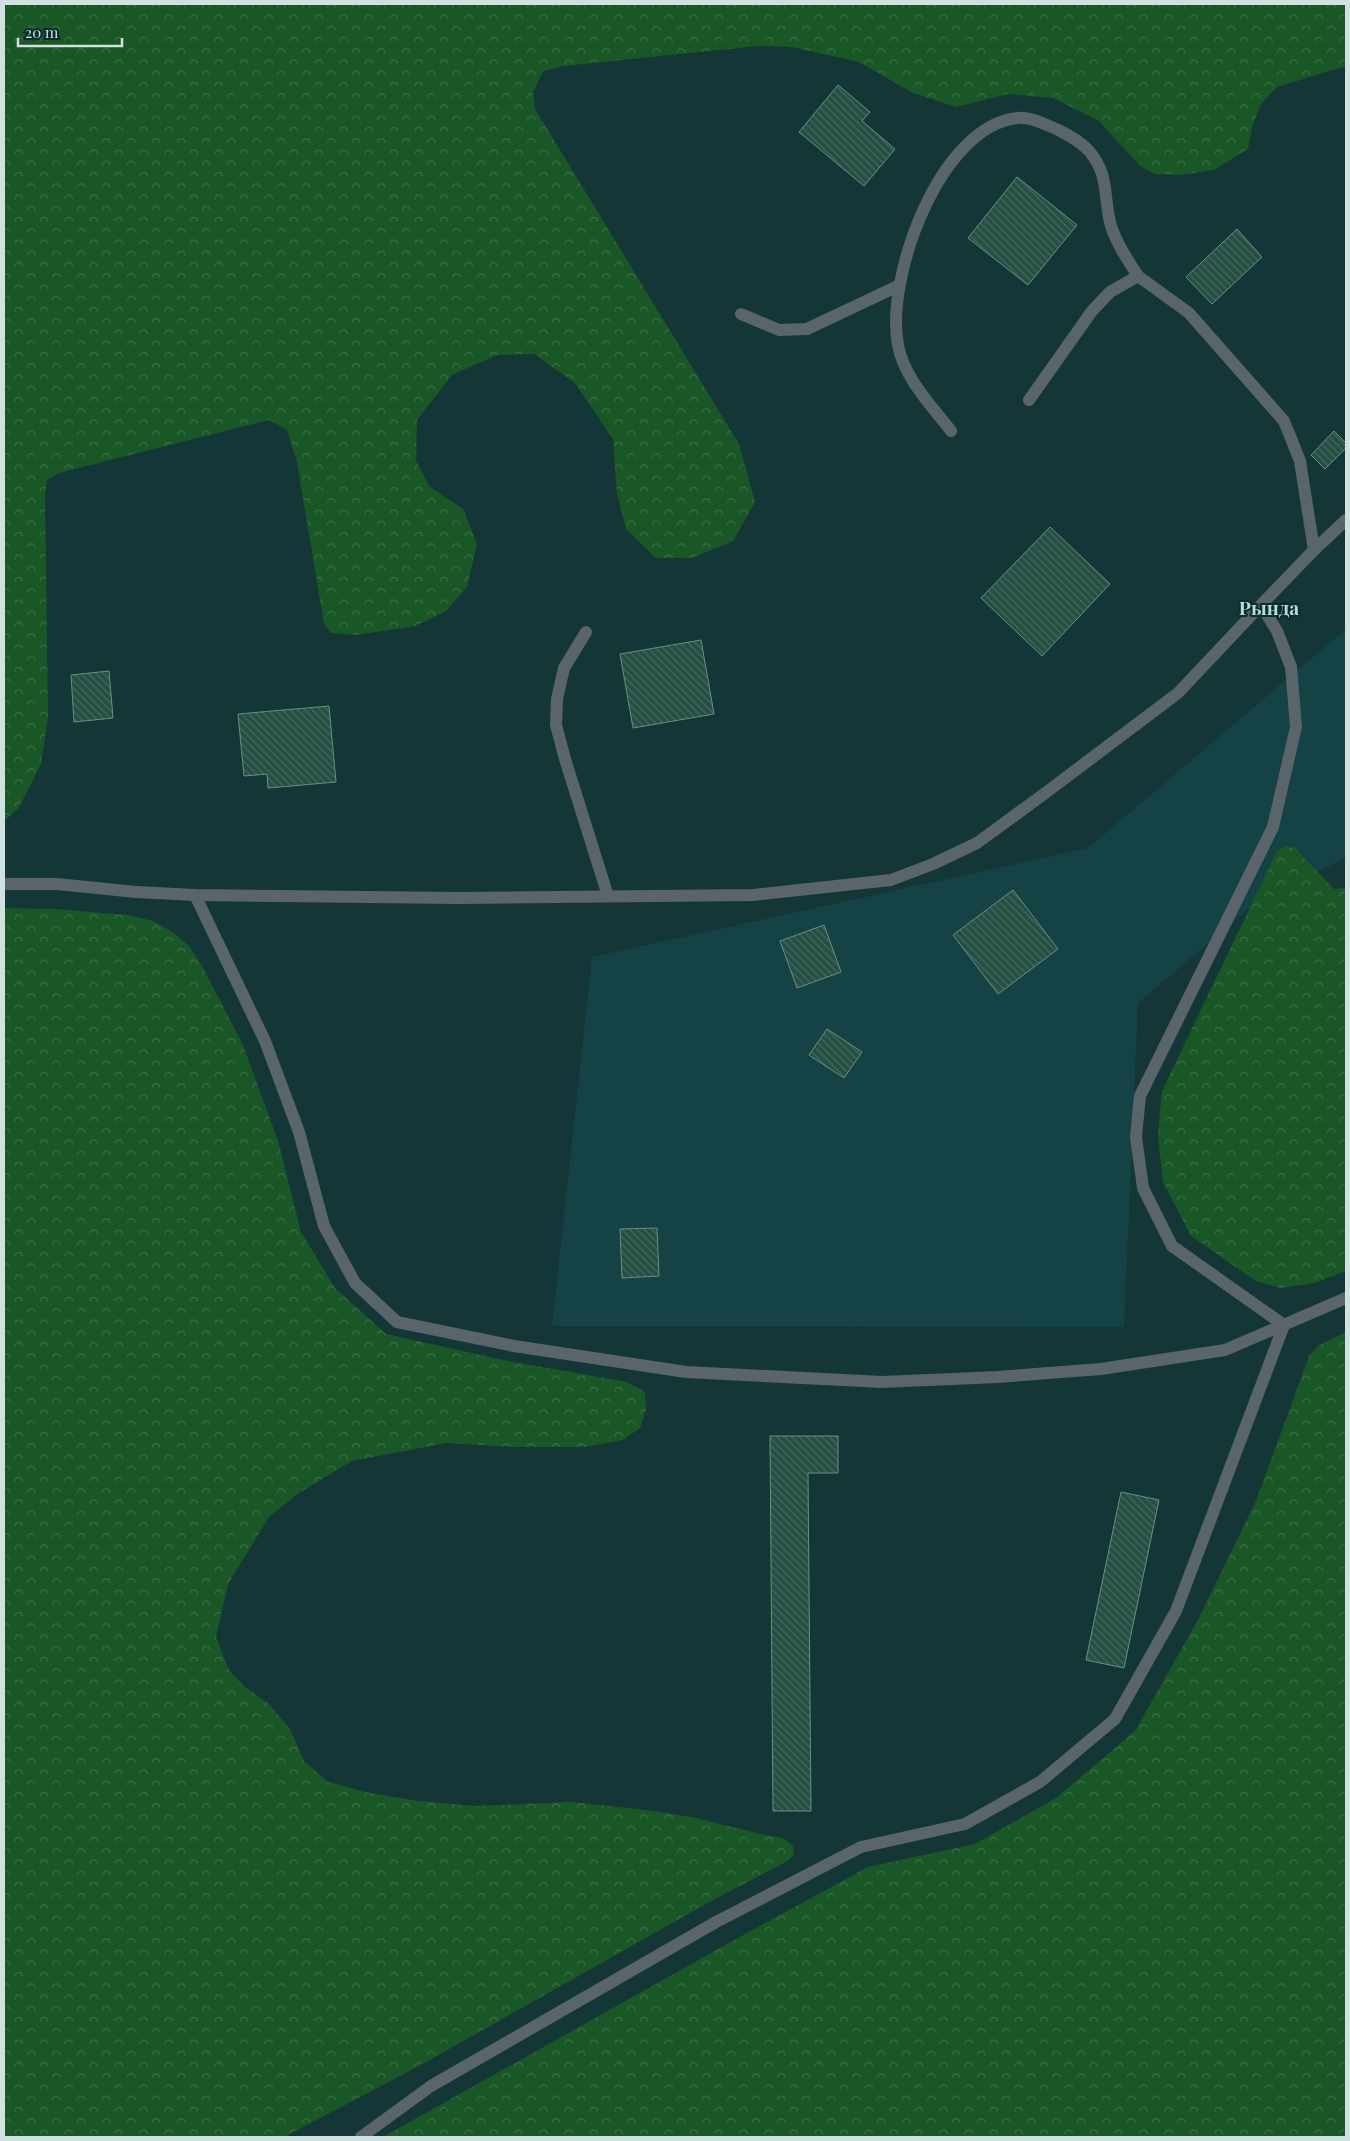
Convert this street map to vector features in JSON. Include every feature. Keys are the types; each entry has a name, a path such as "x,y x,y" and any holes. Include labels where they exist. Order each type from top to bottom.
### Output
{"street":[{"path":"951,431 919,390 905,366 898,345 896,317 898,286 905,257 940,176 977,135 995,124 1018,118 1036,120 1056,128 1088,149 1099,164 1106,186 1111,223 1117,243 1138,276 1189,313 1284,421 1300,460 1314,550"},
{"path":"1029,400 1092,311 1110,292 1138,276"},
{"path":"741,314 779,330 808,329 898,286"},
{"path":"4,884 57,884 136,892 195,895 448,898 753,895 891,880 933,864 977,843 1178,693 1314,550 1346,520"},
{"path":"1261,605 1277,631 1291,667 1296,727 1273,827 1140,1096 1136,1137 1143,1188 1172,1246 1284,1325"},
{"path":"586,632 564,668 556,699 556,724 564,759 608,896"},
{"path":"195,895 265,1041 299,1132 324,1226 355,1283 398,1322 514,1346 686,1372 882,1382 998,1377 1101,1369 1224,1350 1346,1298"},
{"path":"361,2137 432,2086 724,1918 861,1847 965,1824 1024,1792 1040,1782 1115,1719 1176,1611 1284,1325"}],"shaded area":[{"path":"1346,629 1346,858 1264,896 1138,1003 1124,1327 552,1326 592,957 1088,848"}],"green space":[{"path":"4,4 1346,4 1346,66 1277,87 1261,104 1252,127 1248,149 1214,170 1181,175 1155,174 1140,166 1099,121 1053,98 1008,94 956,107 913,93 859,62 792,47 758,46 563,66 543,71 533,92 535,109 739,444 755,502 733,541 692,558 656,558 626,529 617,494 613,439 575,383 534,354 497,355 452,375 417,420 416,461 430,487 463,509 477,544 467,587 446,611 415,626 356,635 331,633 324,624 297,462 287,430 269,420 59,473 47,480 45,494 48,717 41,764 18,809 4,821"},
{"path":"1286,846 1295,848 1334,889 1346,888 1346,1271 1315,1283 1281,1288 1256,1281 1191,1236 1163,1182 1158,1136 1162,1091 1277,851"},
{"path":"4,908 54,909 128,915 153,921 175,934 189,946 202,966 243,1045 278,1141 301,1232 335,1288 386,1334 508,1361 627,1382 645,1392 646,1410 640,1428 623,1440 585,1447 513,1447 446,1443 352,1461 299,1493 269,1517 228,1584 216,1637 229,1670 244,1686 269,1704 290,1729 304,1761 328,1782 370,1793 418,1801 476,1806 571,1802 646,1810 691,1817 783,1838 793,1846 794,1854 788,1861 713,1900 419,2066 284,2137 4,2137"},
{"path":"1346,1332 1346,2137 383,2137 868,1867 975,1844 1056,1798 1135,1731 1199,1618 1256,1501 1309,1356 1319,1345"}],"building":[{"path":"838,85 870,112 862,121 895,149 864,186 799,132"},
{"path":"1017,177 1077,225 1028,285 968,238"},
{"path":"1237,229 1262,257 1212,304 1186,277"},
{"path":"1334,431 1346,443 1346,448 1325,469 1311,455"},
{"path":"1050,527 1110,584 1042,656 981,598"},
{"path":"701,640 714,714 633,728 620,654"},
{"path":"109,671 113,718 74,722 71,675"},
{"path":"329,706 336,782 268,788 267,774 244,776 238,714"},
{"path":"1013,890 1058,949 998,994 953,935"},
{"path":"824,925 841,972 797,988 780,941"},
{"path":"827,1029 862,1052 844,1078 809,1055"},
{"path":"657,1228 659,1276 622,1278 620,1229"},
{"path":"770,1436 838,1436 838,1473 808,1473 811,1811 773,1811"},
{"path":"1121,1492 1159,1500 1124,1668 1086,1660"}],"district":[{"name":"Рында","path":"1269,608"}]}
